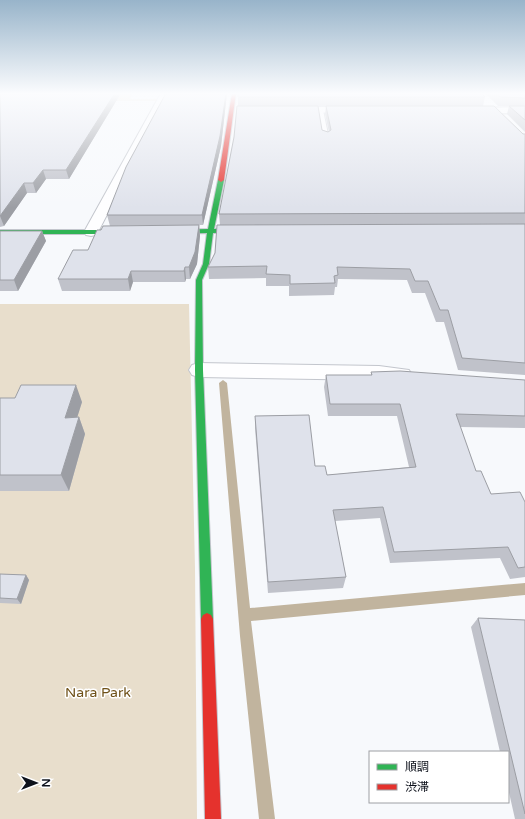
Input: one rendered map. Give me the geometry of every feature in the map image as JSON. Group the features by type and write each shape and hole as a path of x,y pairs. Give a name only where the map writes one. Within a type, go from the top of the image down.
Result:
{"main road":[{"path":"213,819 199,370 199,280 204,274 210,231 232,131"},
{"path":"161,232 256,230"},
{"path":"0,232 137,232"}],"street":[{"path":"91,232 144,131"},
{"path":"199,370 379,373 418,376"}],"lane":[{"path":"324,131 326,140"}],"green space":[{"name":"Nara Park","path":"0,304 189,304 195,568 197,819 0,819"}],"building":[{"path":"0,131 91,131 66,170 43,170 33,183 24,183 0,216"},
{"path":"145,131 221,131 202,215 107,215 126,167"},
{"path":"235,131 520,131 525,134 525,213 219,214"},
{"path":"525,224 525,363 462,358 448,310 440,310 428,281 415,281 410,269 337,267 338,275 334,276 335,283 290,284 290,275 266,274 267,266 208,267 215,253 217,225"},
{"path":"199,225 195,252 189,267 185,267 184,271 131,271 128,279 58,279 73,250 88,250 97,230 101,230 103,226"},
{"path":"0,231 42,231 14,280 0,280"},
{"path":"400,371 525,380 525,416 456,414 476,471 481,471 491,494 520,492 525,502 525,567 518,568 508,547 394,552 383,507 333,510 346,577 268,582 255,416 309,415 315,466 325,466 327,475 416,467 400,404 330,404 326,375 372,375 371,372"},
{"path":"21,385 76,385 65,418 79,417 61,475 0,475 0,398 15,398"},
{"path":"0,574 26,575 17,599 0,598"},
{"path":"478,618 525,620 525,814"}],"waterway":[{"path":"223,383 246,636 267,819"},
{"path":"245,615 525,589"}],"traffic: fast":[{"path":"207,619 199,370 199,280 206,264 209,239 221,180"},
{"path":"169,232 247,230"},
{"path":"0,232 125,232"}],"traffic: jam":[{"path":"221,180 228,131"},
{"path":"207,619 213,819"}]}
